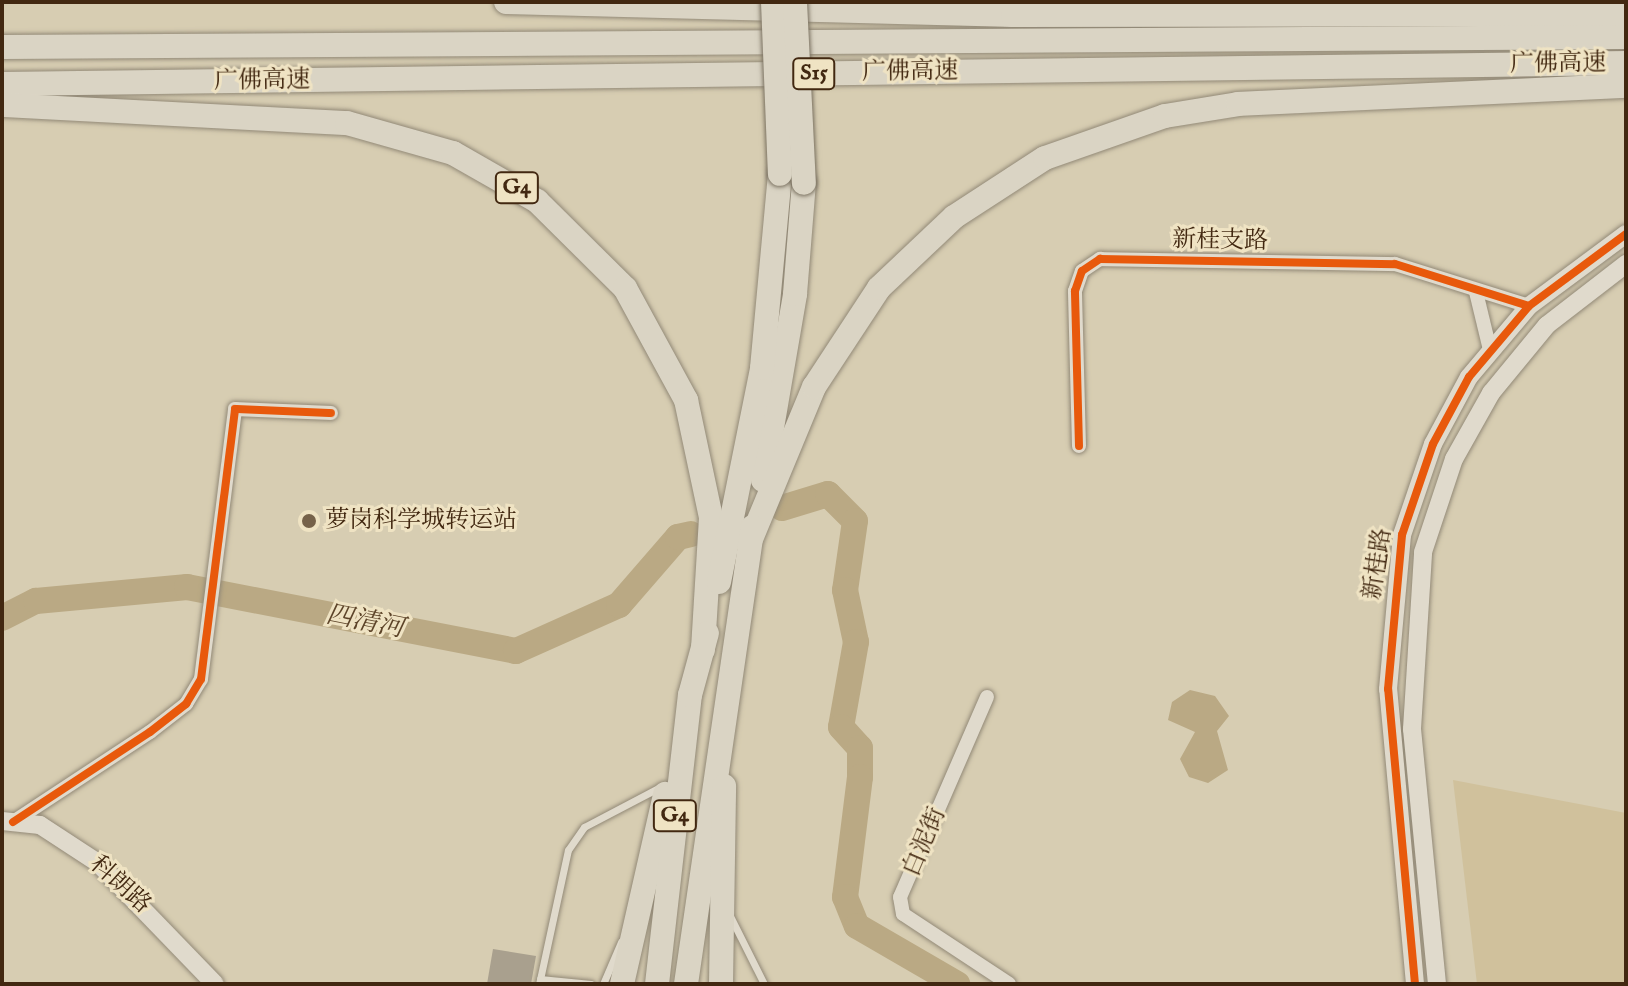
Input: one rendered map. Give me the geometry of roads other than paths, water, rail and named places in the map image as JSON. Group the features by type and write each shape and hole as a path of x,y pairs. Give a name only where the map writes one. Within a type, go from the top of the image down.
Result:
{"highway":[{"path":"506,2 1013,15 1626,14"},
{"path":"703,650 762,368 780,174 773,2"},
{"name":"G4","path":"686,984 724,696 795,294 804,183 795,2"},
{"name":"广佛高速","path":"2,47 1626,37"},
{"name":"广佛高速","path":"2,84 1626,63"},
{"path":"749,544 814,387 879,288 954,217 1045,158 1165,116 1238,104 1626,86"},
{"name":"G4","path":"2,105 347,123 453,153 537,201 625,288 686,400 711,518 703,650 690,695 657,984"},
{"path":"622,984 640,895 690,695"},
{"path":"721,984 724,696"}],"street":[{"name":"新桂路","path":"1415,984 1392,773 1391,594 1422,471 1448,413 1490,350 1529,306 1626,234"},
{"name":"新桂支路","path":"1079,446 1075,291 1082,271 1100,259 1395,264 1439,272 1476,292 1529,306"},
{"name":"新桂路","path":"1437,984 1412,729 1423,552 1454,459 1491,393 1547,325 1626,264"},
{"path":"1476,292 1490,350"},
{"path":"7,821 186,704 201,679 211,629 235,409 331,413"},
{"name":"白泥街","path":"987,697 900,897 914,923 1009,984"},
{"name":"科朗路","path":"7,821 40,825 98,863 215,984"}],"lane":[{"path":"591,984 539,981 568,850 584,827 668,784"},
{"path":"603,984 640,895"},
{"path":"722,903 764,984"}],"waterway":[{"name":"四清河","path":"782,508 828,494 855,521 845,590 856,642 841,727 860,748 860,777 845,897 857,926 957,984"},
{"name":"四清河","path":"2,618 36,601 187,587 516,651 619,605 678,537 691,534"}],"place":[{"name":"萝岗科学城转运站","path":"309,521"}]}
